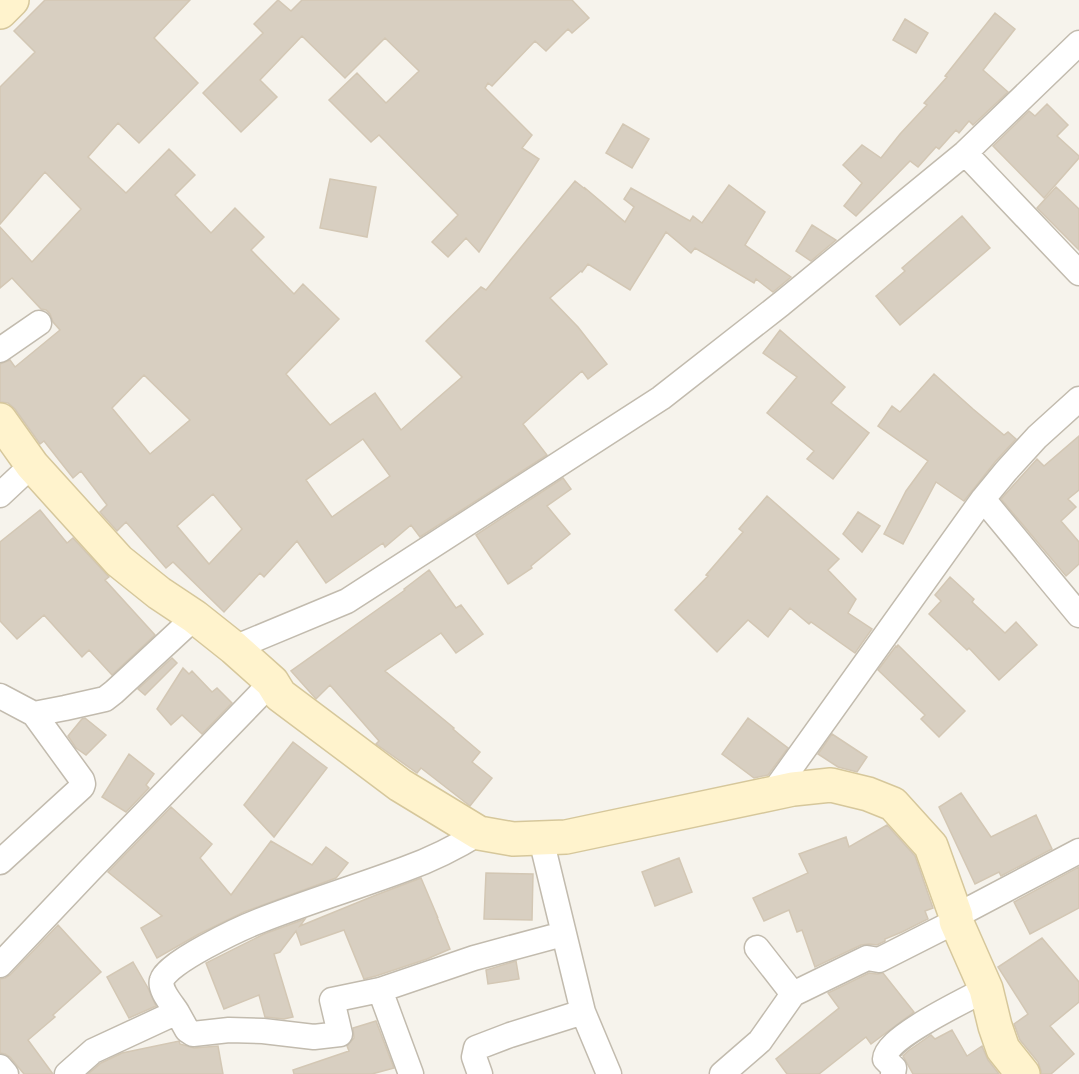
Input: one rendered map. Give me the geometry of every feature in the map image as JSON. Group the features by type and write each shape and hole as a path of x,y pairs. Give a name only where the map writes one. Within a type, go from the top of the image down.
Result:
{"street":[{"path":"0,12 12,0"},
{"path":"234,648 347,601 660,398 781,304 965,153 1079,44"},
{"path":"965,153 1079,273"},
{"path":"0,350 39,323"},
{"path":"772,794 983,499 1037,437 1079,399"},
{"path":"0,420 32,465 119,561 234,648 272,682 280,695 400,785 479,833 513,839 566,837 793,789 831,785 868,794 893,804 931,846 956,919 986,989 1003,1049 1023,1074"},
{"path":"0,495 32,465"},
{"path":"983,499 1077,607"},
{"path":"34,714 105,699 195,617"},
{"path":"0,965 272,682"},
{"path":"0,696 34,714 83,784 0,862"},
{"path":"479,833 454,849 257,922 194,952 163,977 162,987 187,1030 193,1034 229,1030 314,1037 340,1034 332,1000 380,990 474,958 563,934"},
{"path":"541,839 584,1012 609,1074"},
{"path":"722,1074 760,1041 793,994 867,958 879,960 1079,851"},
{"path":"757,948 793,994"},
{"path":"893,1074 894,1068 885,1059 887,1050 929,1019 986,989"},
{"path":"380,990 411,1074"},
{"path":"67,1074 93,1051 177,1012"},
{"path":"480,1074 474,1057 476,1047 584,1012"},
{"path":"0,1067 6,1074"}],"building":[{"path":"45,0 190,0 154,38 198,83 139,143 118,123 88,157 126,193 169,149 195,175 175,195 211,233 235,208 264,237 251,250 294,294 303,284 339,319 286,374 330,425 375,393 401,430 462,377 426,341 481,287 486,290 575,181 625,222 634,207 624,199 631,188 690,221 693,216 702,223 729,185 765,212 745,245 791,277 773,292 756,279 754,283 695,248 691,253 666,232 630,290 588,264 582,272 550,298 578,327 607,364 588,379 582,371 523,424 547,455 420,537 411,525 385,547 383,543 326,583 297,541 264,577 260,573 224,612 173,562 166,568 126,522 117,531 100,512 107,505 81,471 73,478 44,441 40,444 15,409 8,403 0,402 0,364 10,360 15,367 60,330 50,314 41,309 12,278 0,288 0,227 32,262 81,209 45,172 0,224 0,87 35,52 14,31","holes":["144,375 190,420 150,454 112,408","363,439 390,476 332,517 306,480","213,494 242,529 209,564 177,526"]},
{"path":"278,0 291,11 302,0 572,0 589,18 572,33 568,29 546,51 535,41 492,86 488,83 485,88 532,135 522,148 539,159 479,252 466,238 448,257 432,242 458,215 379,135 371,142 329,100 357,73 386,103 419,71 385,38 345,78 302,36 260,80 277,97 241,132 203,93 263,33 254,24"},
{"path":"995,13 1015,29 983,70 1008,92 973,125 969,121 959,133 956,130 918,167 910,161 856,216 844,206 862,183 843,165 862,145 881,158 927,105 924,103 947,77 945,76"},
{"path":"905,19 928,33 916,53 893,40"},
{"path":"1047,104 1068,125 1057,136 1079,158 1044,198 993,146 1029,111 1035,116"},
{"path":"623,124 649,139 632,168 606,153"},
{"path":"330,179 376,187 367,237 320,228"},
{"path":"1056,187 1079,209 1079,250 1037,208"},
{"path":"962,216 990,248 900,325 876,296 905,271 902,268"},
{"path":"812,225 836,240 811,261 796,251"},
{"path":"780,330 845,387 831,403 869,433 833,479 807,459 814,451 767,413 797,377 763,353"},
{"path":"934,374 1004,435 1008,432 1016,439 964,501 936,482 903,544 884,534 906,491 928,461 878,426 892,406 900,412"},
{"path":"1079,436 1079,490 1068,499 1076,507 1061,521 1079,542 1079,564 1066,576 1001,499 1037,459 1044,466"},
{"path":"563,478 571,489 547,506 570,534 531,566 532,568 508,584 476,535"},
{"path":"767,496 839,559 828,570 856,599 848,613 872,629 855,653 811,622 809,624 790,608 768,637 748,620 717,652 675,610 708,576 706,575 743,532 739,529"},
{"path":"40,510 67,543 73,538 109,577 105,580 155,635 112,675 89,650 82,657 44,615 17,639 0,621 0,542"},
{"path":"858,512 880,526 862,552 843,534"},
{"path":"429,570 456,608 461,605 483,634 456,653 441,633 385,671 480,752 472,762 492,778 470,806 421,768 417,773 376,744 379,741 330,685 316,699 291,671 405,590"},
{"path":"950,577 974,599 972,602 1005,633 1016,622 1037,645 999,680 969,648 967,650 929,614 941,601 935,595"},
{"path":"898,645 965,711 939,737 921,719 925,715 878,670"},
{"path":"172,658 177,663 145,695 138,689"},
{"path":"183,668 189,674 192,671 212,692 217,688 232,703 202,734 182,715 171,725 157,709"},
{"path":"85,718 106,735 86,755 76,748 68,736"},
{"path":"748,718 788,748 768,775 754,778 722,754"},
{"path":"832,734 867,757 857,772 838,767 818,754"},
{"path":"293,742 327,768 274,837 244,805"},
{"path":"129,754 154,774 146,785 149,788 126,812 102,797"},
{"path":"961,793 991,837 1036,815 1052,849 1001,876 999,872 975,884 939,807"},
{"path":"171,807 212,844 200,858 231,895 271,841 312,865 326,847 348,863 336,878 244,912 157,958 141,928 162,916 108,872"},
{"path":"887,825 915,856 933,908 925,911 928,919 877,945 861,945 815,967 802,930 797,932 789,910 764,921 753,898 808,873 799,854 846,837 849,847"},
{"path":"679,858 692,892 655,906 642,872"},
{"path":"1079,867 1079,908 1030,934 1014,902"},
{"path":"486,873 533,874 532,920 484,919"},
{"path":"421,878 450,949 427,959 364,979 344,930 301,945 296,931 280,952 274,954 293,1017 284,1019 265,1017 259,995 224,1009 206,963 264,934 305,919 300,926"},
{"path":"58,925 101,972 28,1040 53,1074 24,1074 10,1057 0,1053 0,979 10,975"},
{"path":"1042,938 1079,982 1079,1002 1050,1026 1074,1054 1051,1074 1041,1074 1038,1062 1020,1040 1014,1024 1028,1014 998,967"},
{"path":"516,961 519,979 488,984 486,970"},
{"path":"133,962 156,1006 129,1018 107,977"},
{"path":"869,973 883,973 914,1012 871,1044 866,1037 819,1074 787,1074 776,1059 839,1008 828,993"},
{"path":"376,1021 394,1068 372,1074 294,1074 293,1070 349,1051 347,1046 354,1038 353,1028"},
{"path":"952,1030 967,1056 982,1046 988,1060 999,1074 913,1074 903,1056 931,1035 935,1039"},
{"path":"179,1041 180,1044 194,1048 218,1046 223,1074 88,1074 101,1063 122,1053"}]}
